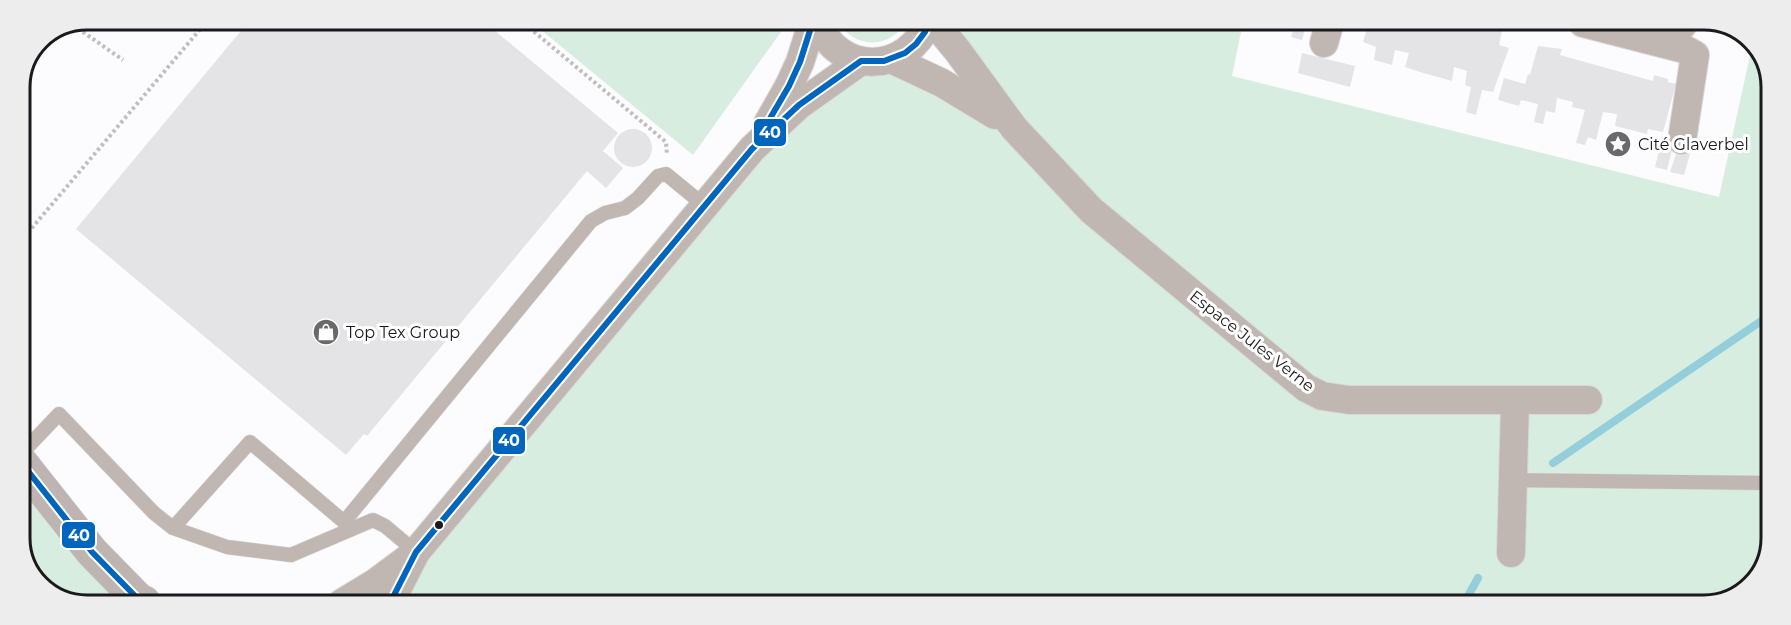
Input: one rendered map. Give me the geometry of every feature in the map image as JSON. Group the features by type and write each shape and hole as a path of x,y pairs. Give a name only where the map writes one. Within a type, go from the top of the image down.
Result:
{"street":[{"path":"752,149 789,86 812,30"},
{"path":"820,30 831,46 845,56 873,62 891,60 905,53 916,44 926,30"},
{"path":"939,30 957,50 1014,128"},
{"path":"1648,30 1676,33 1695,55 1682,140"},
{"path":"891,60 942,83 1014,128"},
{"path":"394,595 416,552 752,149 799,105 861,61"},
{"name":"Espace Jules Verne","path":"1014,128 1091,210 1306,388 1322,396 1349,400 1515,402 1588,400"},
{"path":"1511,553 1515,402"},
{"path":"30,474 92,552 134,595"},
{"path":"92,552 119,595"},
{"path":"355,595 416,552"}],"lane":[{"path":"349,526 591,221 605,213 625,208 638,198 658,176 666,174 705,206"},
{"path":"30,444 59,414 154,513 173,528 227,547 291,555 349,526 374,520 385,526 416,552"},
{"path":"173,528 250,442 349,526"},
{"path":"1513,480 1761,483"}],"path":[{"path":"81,30 123,60"},
{"path":"30,230 200,30"},
{"path":"532,30 666,142 668,159 666,174"}],"green space":[{"path":"541,30 782,30 693,155"},
{"path":"845,30 900,30 892,37 882,41 863,41 853,37"},
{"path":"937,30 1241,30 1232,76 1719,197 1750,54 1758,68 1761,83 1761,546 1749,573 1736,585 1712,595 396,595 752,149 861,61 972,100"},
{"path":"30,475 117,595 79,595 68,592 55,585 42,573 33,557 30,542"}],"building":[{"name":"Top Tex Group","path":"242,30 494,30 618,133 603,151 623,168 606,188 587,171 367,436 364,434 346,455 76,229"},
{"path":"1294,30 1305,30 1302,40 1291,37"},
{"path":"1367,30 1482,30 1489,32 1489,30 1499,30 1502,31 1499,45 1509,48 1493,92 1482,90 1476,115 1466,112 1471,87 1465,85 1467,71 1454,67 1452,81 1420,72 1405,67 1409,53 1395,50 1392,65 1374,60 1376,47 1363,42"},
{"path":"1538,46 1562,49 1560,55 1653,81 1654,75 1676,84 1663,132 1648,129 1647,134 1615,126 1617,114 1603,112 1596,140 1588,137 1585,145 1576,143 1585,110 1572,107 1573,102 1557,98 1555,113 1546,111 1543,124 1534,122 1538,104 1521,100 1519,106 1498,100 1504,78 1525,84 1528,74 1530,75"},
{"path":"1302,53 1355,66 1350,87 1298,73"},
{"path":"633,129 646,135 652,148 646,161 633,167 620,161 614,148 620,135"},
{"path":"1660,147 1672,150 1667,170 1655,167"},
{"path":"1677,151 1690,154 1684,175 1670,172"}],"waterway":[{"path":"1553,463 1761,321"},
{"path":"1469,595 1478,578"}],"transit line":[{"name":"40","path":"765,127 789,86 800,62 810,30"},
{"name":"40","path":"394,595 416,552 752,149 799,105 861,61 884,61 905,53 916,44 926,30"},
{"name":"40","path":"30,474 92,552 134,595"}],"place":[{"name":"Cité Glaverbel","path":"1618,144"},
{"name":"Top Tex Group","path":"326,332"}]}
